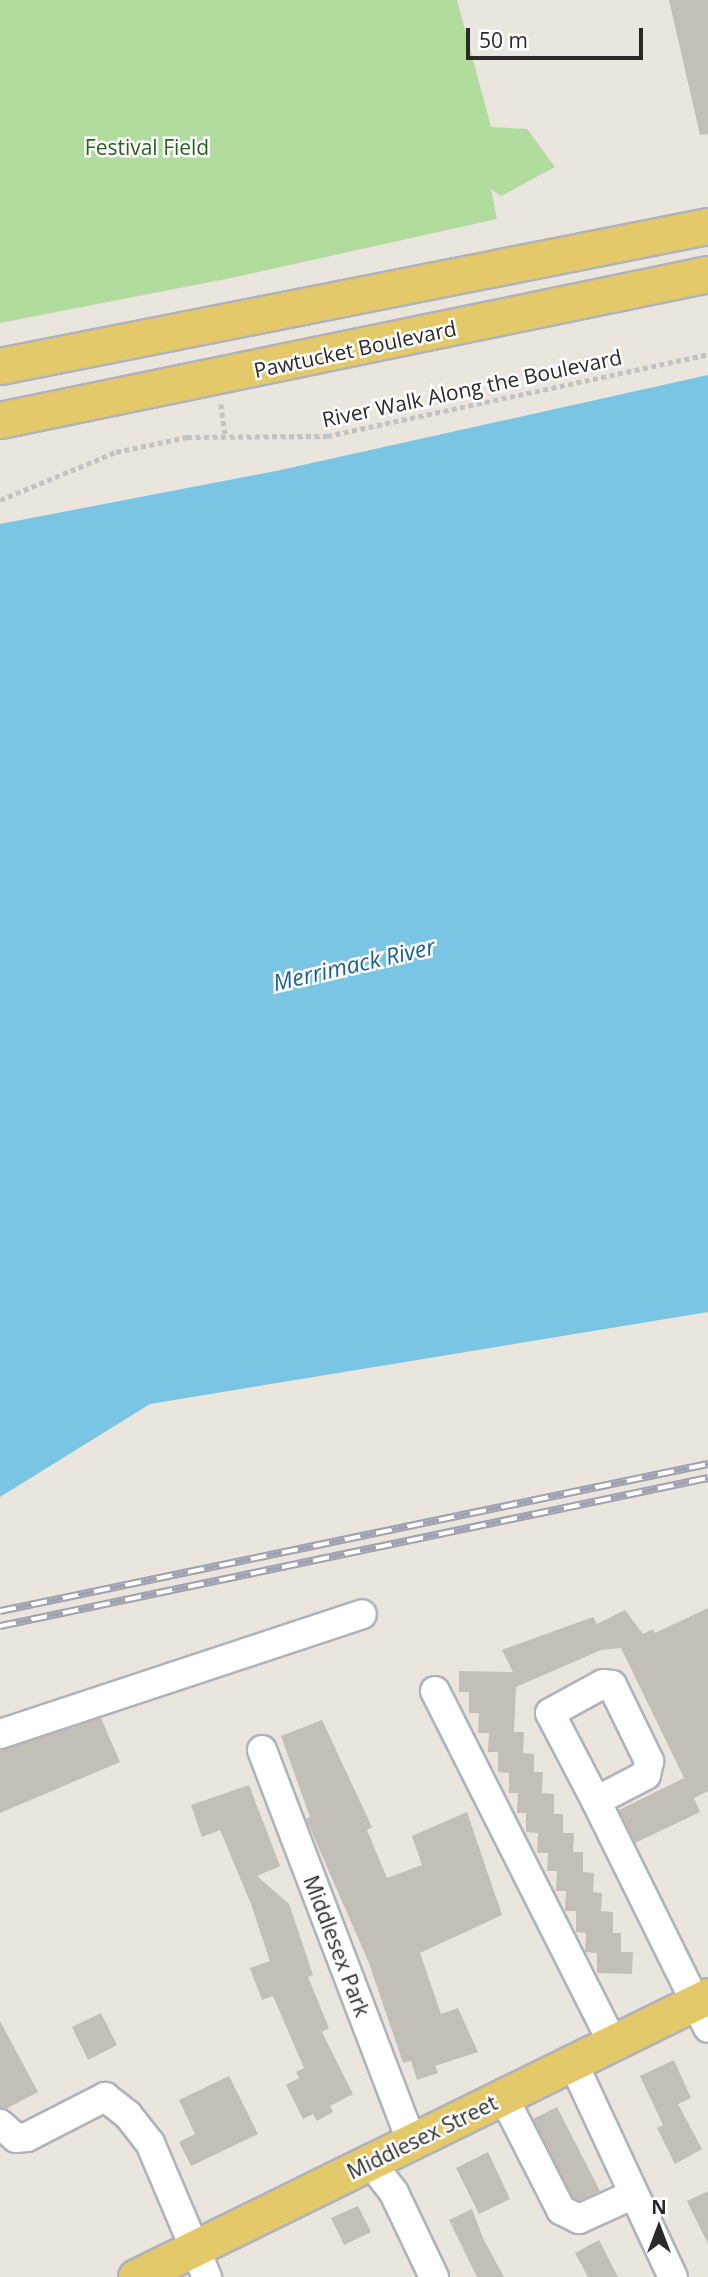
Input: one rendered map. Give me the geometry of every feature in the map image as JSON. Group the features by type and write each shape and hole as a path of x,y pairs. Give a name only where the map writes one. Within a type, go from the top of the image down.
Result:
{"main road":[{"path":"0,366 708,226"},
{"name":"Pawtucket Boulevard","path":"0,420 708,274"},
{"name":"Middlesex Street","path":"136,2277 200,2263 370,2162 411,2141 613,2044 704,2009"}],"street":[{"path":"0,1734 362,1614"},
{"path":"435,1691 613,2044"},
{"name":"Middlesex Park","path":"262,1750 411,2141"},
{"path":"596,1801 704,2009"},
{"path":"574,2065 673,2277"},
{"path":"0,2124 16,2138 27,2137 105,2097 128,2115 150,2143 200,2263"},
{"path":"503,2098 561,2210 579,2219 634,2194"},
{"path":"370,2162 394,2193 434,2277"}],"path":[{"name":"River Walk Along the Boulevard","path":"0,500 116,452 225,434 327,436 708,354"},
{"path":"221,402 225,434"}],"green space":[{"name":"Festival Field","path":"0,0 457,0 491,127 527,129 555,167 501,196 491,189 497,219 236,277 0,323"}],"water":[{"name":"Merrimack River","path":"708,375 708,1312 150,1404 0,1497 0,524 276,471"}],"building":[{"path":"669,0 708,0 708,134 700,135"},
{"path":"708,1608 708,1791 694,1798 700,1812 635,1843 619,1810 684,1778 621,1648 601,1650 516,1687 514,1732 524,1732 523,1753 534,1754 534,1772 543,1772 542,1793 554,1794 554,1814 563,1814 563,1833 574,1833 573,1852 583,1852 583,1872 594,1873 593,1892 602,1893 601,1911 613,1912 613,1933 621,1933 621,1952 633,1952 632,1974 597,1973 597,1953 585,1952 586,1933 576,1932 576,1911 565,1911 566,1891 556,1891 557,1871 547,1871 548,1853 537,1853 538,1833 526,1832 526,1813 517,1813 518,1793 509,1793 509,1773 498,1772 498,1752 488,1752 489,1733 478,1733 479,1713 469,1713 469,1692 459,1692 459,1671 513,1672 502,1650 593,1617 597,1624 625,1610 643,1634 653,1629 655,1633"},
{"path":"101,1718 120,1762 0,1813 0,1751"},
{"path":"322,1720 372,1827 367,1830 387,1878 422,1865 412,1836 467,1812 502,1915 420,1953 441,2014 458,2008 478,2052 435,2066 438,2073 417,2080 411,2061 403,2063 369,1963 306,1819 310,1817 281,1736"},
{"path":"249,1785 280,1866 257,1876 289,1904 313,1975 308,1977 329,2028 322,2032 353,2094 330,2106 333,2112 317,2121 313,2114 303,2119 286,2085 299,2078 296,2072 304,2068 273,1996 262,2000 250,1968 270,1961 251,1904 220,1830 202,1837 191,1805"},
{"path":"101,2013 117,2045 88,2060 72,2027"},
{"path":"0,2021 38,2092 6,2109 0,2108"},
{"path":"674,2060 691,2098 678,2104 702,2149 675,2164 657,2128 663,2125 640,2076"},
{"path":"229,2076 258,2134 191,2166 179,2142 195,2134 179,2100"},
{"path":"557,2107 600,2191 579,2201 573,2198 533,2119"},
{"path":"488,2152 510,2199 479,2214 456,2168"},
{"path":"708,2191 708,2244 687,2201"},
{"path":"358,2206 371,2232 344,2245 331,2218"},
{"path":"472,2209 483,2238 504,2277 477,2277 449,2220"},
{"path":"599,2240 618,2277 588,2277 575,2253"}],"railway":[{"path":"0,1611 708,1464"},
{"path":"0,1626 708,1478"}]}
